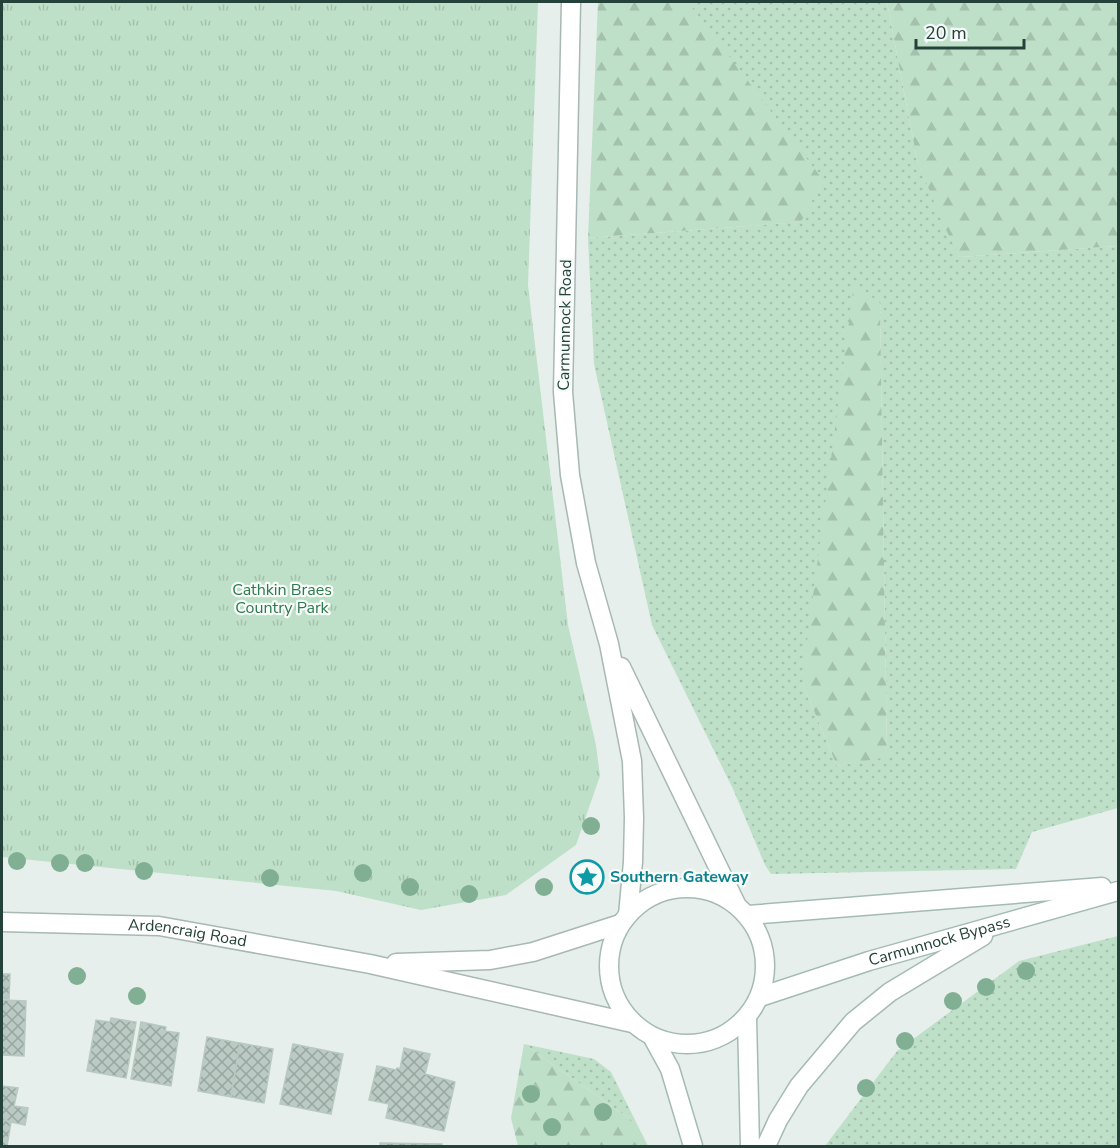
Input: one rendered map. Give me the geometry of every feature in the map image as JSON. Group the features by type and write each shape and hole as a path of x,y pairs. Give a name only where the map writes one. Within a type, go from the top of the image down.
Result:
{"street":[{"name":"Carmunnock Road","path":"571,2 562,392 570,475 586,563 609,644 632,761 633,862 624,919"},
{"name":"Carmunnock Road","path":"609,644 742,909"},
{"name":"Carmunnock Bypass","path":"742,909 1119,886"},
{"path":"688,887 713,892 742,909 764,946 766,972 760,997 747,1018 727,1035 703,1044 677,1044 653,1038 632,1023 616,1001 608,975 610,948 624,919 638,904 662,891 688,887"},
{"name":"Carmunnock Bypass","path":"760,997 869,961 1119,891"},
{"name":"Ardencraig Road","path":"370,964 490,960 533,952 624,919"},
{"name":"Ardencraig Road","path":"2,922 159,926 370,964 632,1023"},
{"path":"766,1146 778,1120 799,1086 853,1022 890,992 1005,923"},
{"path":"747,1018 750,1146"},
{"path":"653,1038 670,1070 693,1146"}],"green space":[{"name":"Cathkin Braes Country Park","path":"2,2 538,2 528,285 568,625 596,745 600,776 576,845 506,895 421,910 336,891 2,857"},
{"path":"598,2 691,2 691,6 823,180 801,222 588,238"},
{"path":"691,2 887,2 917,160 960,257 1118,246 1118,808 1032,832 1016,869 771,874 765,865 733,789 652,625 594,364 588,238 800,222","holes":["880,303 887,756 837,766 804,687"]},
{"path":"887,2 1118,2 1118,246 960,257 944,226 917,160"},
{"path":"854,284 880,303 887,757 837,766 804,687 805,657"},
{"path":"1118,936 1118,1146 825,1146 897,1051 1019,961"},
{"path":"524,1044 594,1059 611,1072 637,1124"},
{"path":"524,1044 637,1124 648,1146 518,1146 511,1118"}],"building":[{"path":"2,974 10,974 9,999 2,998"},
{"path":"2,1000 26,1001 24,1056 2,1055"},
{"path":"111,1018 136,1022 126,1078 87,1071 96,1020 110,1022"},
{"path":"141,1022 166,1027 165,1031 179,1033 171,1086 131,1079"},
{"path":"207,1037 240,1043 231,1097 198,1091"},
{"path":"240,1043 273,1049 264,1103 231,1097"},
{"path":"293,1044 343,1054 331,1114 280,1104"},
{"path":"404,1048 430,1054 425,1074 455,1082 444,1131 386,1118 389,1104 369,1100 377,1066 400,1069"},
{"path":"2,1086 18,1088 14,1106 28,1108 25,1125 2,1120"},
{"path":"2,1120 11,1122 7,1146 2,1146"},
{"path":"380,1143 442,1144 442,1146 380,1146"}],"place":[{"name":"Southern Gateway","path":"587,877"}]}
